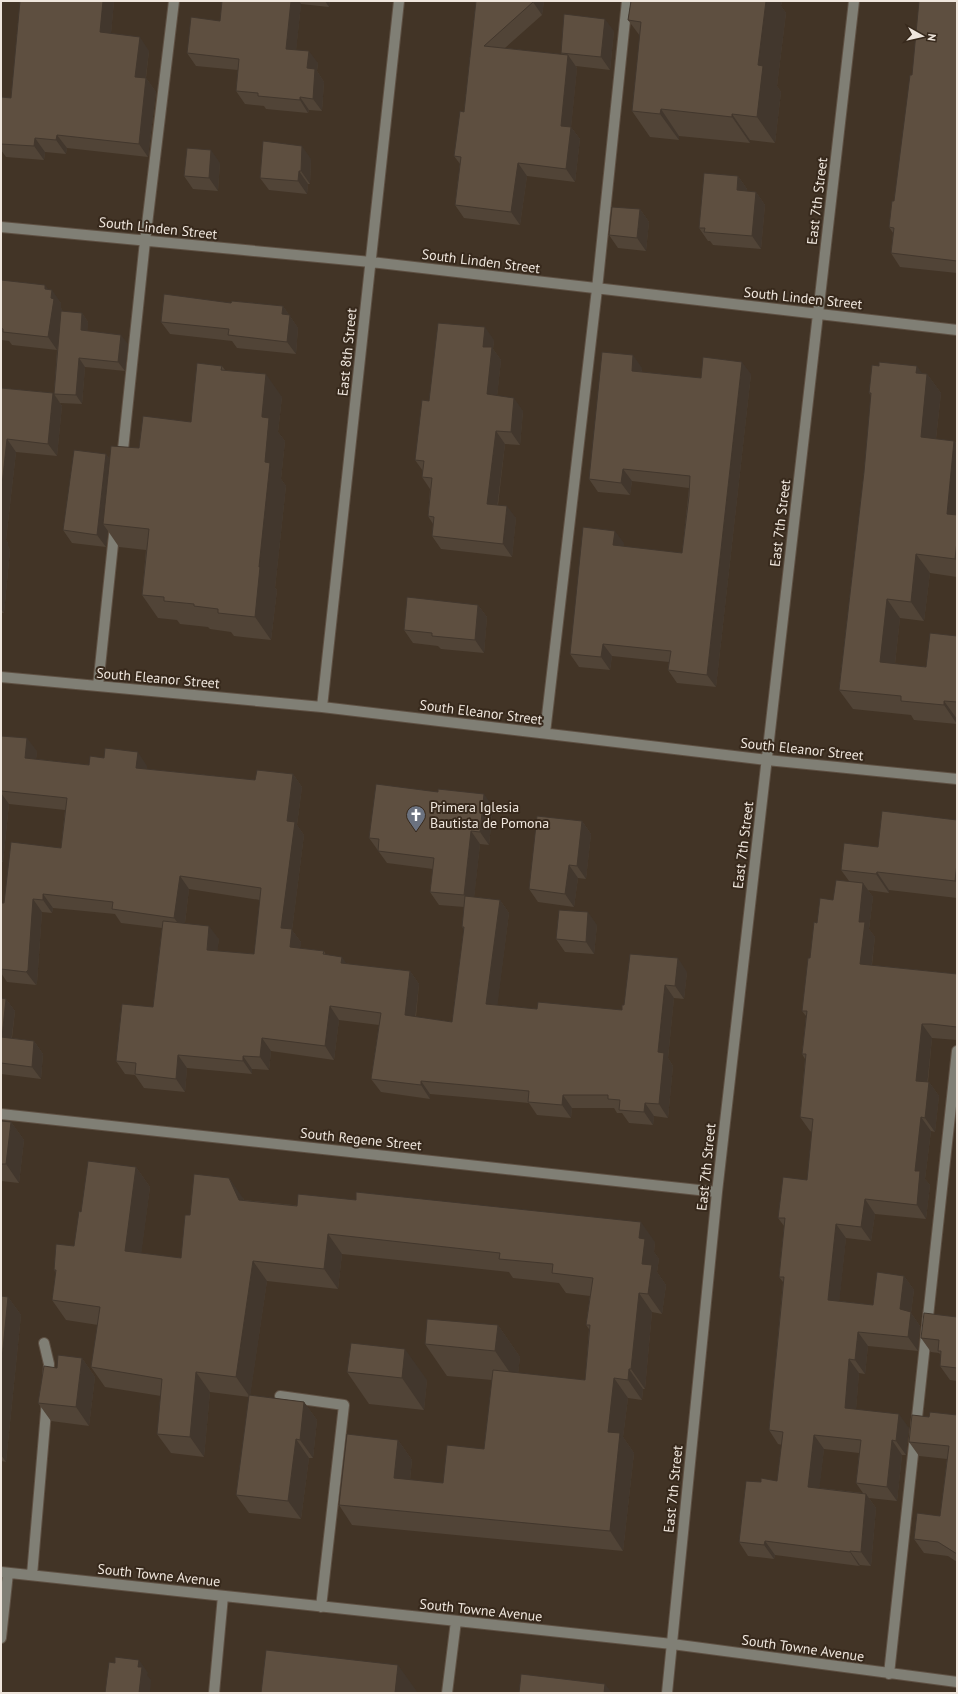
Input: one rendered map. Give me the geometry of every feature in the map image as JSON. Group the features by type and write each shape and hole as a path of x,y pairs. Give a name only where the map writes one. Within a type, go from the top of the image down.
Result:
{"street":[{"path":"121,467 145,241 174,1"},
{"name":"East 8th Street","path":"322,707 399,1"},
{"path":"545,733 597,289 627,1"},
{"name":"East 7th Street","path":"667,1693 718,1192 854,1"},
{"name":"South Linden Street","path":"1,227 371,262 957,330"},
{"path":"98,686 116,514"},
{"name":"South Eleanor Street","path":"1,677 322,707 767,760 957,779"},
{"path":"889,1674 957,1051"},
{"name":"South Regene Street","path":"1,1114 718,1192"},
{"path":"32,1575 42,1474 49,1364 44,1342"},
{"path":"280,1396 344,1405 321,1607"},
{"path":"1,1638 4,1572"},
{"name":"South Towne Avenue","path":"4,1572 672,1644 957,1682"},
{"path":"214,1693 223,1596"},
{"path":"448,1693 456,1621"}],"building":[{"path":"20,1 103,1 100,32 140,37 135,77 146,78 139,144 57,135 56,140 35,138 34,146 1,144 1,97 11,98"},
{"path":"222,1 291,1 286,49 309,51 307,68 315,69 313,99 300,97 300,100 258,96 258,93 236,91 239,59 187,53 191,17 220,21"},
{"path":"476,1 534,1 484,46 568,55 561,126 571,127 566,169 518,163 511,212 455,205 461,157 454,156 460,111 464,112"},
{"path":"631,1 766,1 758,65 763,66 757,117 732,114 732,117 661,109 660,114 632,111 641,22 628,20"},
{"path":"919,1 957,1 957,261 891,253 894,228 889,227 892,201 894,201 910,75 912,75"},
{"path":"564,14 605,19 601,57 561,53"},
{"path":"263,141 302,146 301,171 299,171 298,181 260,178"},
{"path":"187,148 211,150 209,178 184,176"},
{"path":"704,173 738,176 737,190 756,192 752,236 704,232 705,228 699,228"},
{"path":"612,207 640,209 637,238 609,235"},
{"path":"1,280 45,285 45,289 52,290 51,298 54,299 48,337 3,332 3,329 1,328"},
{"path":"164,294 231,303 232,301 283,306 282,314 290,315 287,342 228,335 229,329 161,322"},
{"path":"61,311 82,313 81,330 121,335 118,362 79,358 76,395 54,394"},
{"path":"438,323 485,327 483,347 492,347 487,394 514,398 511,432 496,431 487,504 507,506 503,544 432,536 434,517 428,516 432,478 422,477 424,461 415,460 422,400 429,401"},
{"path":"602,352 633,355 632,371 701,378 703,357 742,362 707,675 668,670 671,651 603,644 601,657 570,654 583,527 615,531 613,545 682,553 689,496 690,476 623,469 621,483 589,479"},
{"path":"879,362 917,366 916,373 927,374 921,437 954,441 947,514 957,515 955,559 916,554 911,602 887,599 880,662 926,667 930,633 957,636 957,702 944,701 944,705 901,701 901,696 839,690 864,472 872,365 879,366"},
{"path":"197,363 222,366 221,370 266,374 262,417 269,418 265,462 270,463 255,617 218,613 218,609 194,606 194,604 164,601 164,597 142,595 149,529 103,524 111,446 139,448 143,416 191,422"},
{"path":"1,388 53,393 48,444 7,439 1,494"},
{"path":"74,450 106,454 97,535 63,530"},
{"path":"407,597 478,605 475,640 432,636 432,633 404,630"},
{"path":"1,736 27,738 25,758 89,765 90,756 104,758 105,748 138,752 136,768 255,780 257,770 293,774 287,821 295,822 281,928 292,929 290,947 324,951 323,954 342,957 341,963 410,971 405,1015 452,1022 464,927 462,927 465,896 500,900 486,1004 537,1009 538,1002 622,1010 622,1005 624,1005 630,954 678,958 675,986 665,985 658,1052 664,1053 659,1104 645,1103 644,1112 619,1110 620,1100 608,1099 608,1095 563,1095 562,1105 528,1102 529,1091 421,1081 421,1085 371,1079 381,1013 330,1006 325,1046 262,1038 260,1057 243,1056 243,1061 178,1055 176,1079 135,1074 136,1063 116,1061 122,1004 153,1007 163,921 209,926 207,950 254,954 261,888 180,876 174,918 112,909 113,902 43,894 43,900 33,899 28,970 26,972 1,969 1,903 4,903 11,842 61,848 67,798 1,791"},
{"path":"376,784 438,792 438,789 484,794 480,832 471,831 464,895 430,892 434,858 378,851 379,839 369,838"},
{"path":"882,811 957,820 957,863 955,881 877,872 876,874 841,870 844,843 878,847"},
{"path":"537,816 582,821 577,866 569,865 565,894 529,889"},
{"path":"836,880 863,883 859,922 865,922 860,964 957,974 957,1027 922,1024 916,1081 929,1082 925,1118 921,1117 915,1171 920,1171 917,1205 865,1199 861,1227 836,1224 828,1300 873,1305 877,1272 904,1276 900,1309 911,1312 908,1337 858,1332 855,1360 849,1359 845,1408 899,1414 896,1441 892,1440 887,1487 856,1483 861,1440 814,1435 808,1487 866,1494 861,1552 850,1552 765,1541 764,1545 739,1542 746,1481 761,1482 761,1478 777,1481 783,1432 769,1430 784,1277 779,1277 785,1218 778,1218 783,1177 807,1180 813,1119 800,1117 806,1054 802,1054 807,1011 802,1011 808,958 810,958 814,922 817,923 820,898 833,900"},
{"path":"559,910 588,912 586,942 556,939"},
{"path":"1,998 6,999 2,1037 1,1037"},
{"path":"1,1037 34,1041 32,1067 1,1063"},
{"path":"1,1121 11,1122 6,1164 1,1164"},
{"path":"88,1161 136,1167 125,1251 181,1258 185,1215 190,1215 194,1174 229,1178 239,1200 297,1206 298,1194 356,1200 356,1192 641,1222 639,1238 645,1239 642,1264 652,1265 648,1294 639,1293 631,1369 629,1369 628,1380 614,1378 608,1432 620,1433 610,1531 339,1505 347,1434 398,1440 394,1478 443,1483 447,1445 484,1449 493,1370 585,1380 590,1325 586,1325 593,1278 552,1273 553,1264 499,1259 500,1253 328,1234 324,1269 253,1261 236,1377 196,1372 190,1437 157,1434 162,1379 91,1367 100,1307 52,1300 56,1270 54,1270 56,1244 74,1246 79,1211 81,1212"},
{"path":"1,1296 8,1297 1,1369"},
{"path":"924,1313 957,1317 957,1368 940,1366 941,1351 938,1351 939,1340 921,1338"},
{"path":"427,1319 498,1325 495,1351 425,1344"},
{"path":"351,1343 405,1349 402,1378 347,1372"},
{"path":"58,1355 82,1358 76,1407 38,1403 44,1366 57,1368"},
{"path":"249,1395 304,1402 300,1440 296,1439 288,1501 236,1495"},
{"path":"930,1412 957,1415 957,1554 938,1542 914,1539 917,1513 940,1516 949,1446 909,1442 912,1415 929,1417"},
{"path":"266,1650 398,1665 395,1693 261,1693"},
{"path":"115,1657 139,1660 138,1667 142,1667 139,1693 105,1693 109,1662 115,1663"},
{"path":"521,1674 605,1684 604,1693 519,1693"}],"place":[{"name":"Primera Iglesia Bautista de Pomona","path":"416,832"}]}
